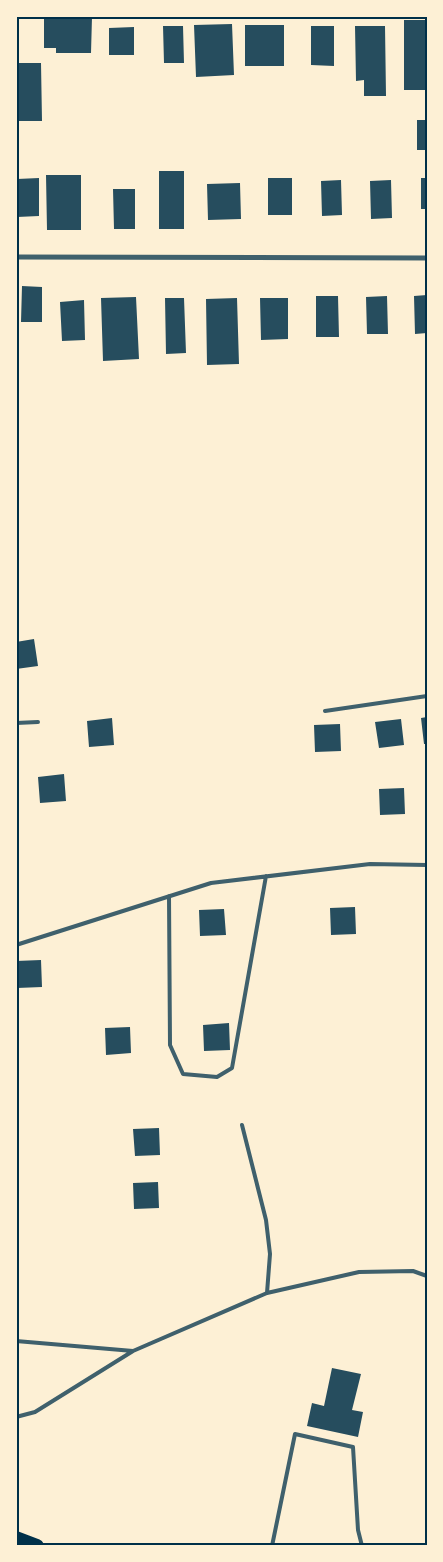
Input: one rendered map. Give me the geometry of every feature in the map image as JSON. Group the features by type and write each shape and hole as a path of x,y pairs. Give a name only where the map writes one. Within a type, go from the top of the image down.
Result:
{"highway":[{"path":"16,1538 37,1546"}],"street":[{"path":"16,257 427,258"}],"lane":[{"path":"325,711 427,696"},
{"path":"16,723 38,722"},
{"path":"16,945 211,882 370,864 427,865"},
{"path":"169,896 170,1045 183,1074 216,1077 232,1068 266,876"},
{"path":"242,1125 266,1220 270,1254 267,1293"},
{"path":"16,1418 35,1412 133,1351 267,1293 359,1272 413,1271 427,1276"},
{"path":"16,1341 133,1351"},
{"path":"272,1546 295,1434 353,1447 358,1530 362,1546"}],"building":[{"path":"44,17 92,17 91,53 56,53 56,48 44,48"},
{"path":"404,20 427,20 427,90 404,90"},
{"path":"232,24 234,75 196,77 194,25"},
{"path":"245,25 284,25 284,66 245,66"},
{"path":"163,26 183,26 184,63 164,63"},
{"path":"311,26 334,26 334,66 311,65"},
{"path":"355,26 385,26 386,96 364,96 364,80 356,81"},
{"path":"134,27 134,55 109,55 109,28"},
{"path":"16,63 41,63 42,121 16,121"},
{"path":"417,120 427,120 427,150 417,150"},
{"path":"159,171 184,171 184,229 159,229"},
{"path":"46,175 81,175 81,230 47,230"},
{"path":"39,178 39,216 17,217 17,179"},
{"path":"268,178 292,178 292,215 268,215"},
{"path":"421,178 427,178 427,209 421,209"},
{"path":"341,180 342,215 322,216 321,181"},
{"path":"391,180 392,218 371,219 370,181"},
{"path":"240,183 241,219 208,220 207,184"},
{"path":"113,189 135,189 135,229 114,229"},
{"path":"22,286 42,287 42,322 21,322"},
{"path":"427,295 427,333 415,334 414,296"},
{"path":"316,296 338,296 339,337 316,337"},
{"path":"387,296 388,334 367,334 366,297"},
{"path":"136,297 139,359 103,361 101,298"},
{"path":"165,298 184,298 186,353 166,354"},
{"path":"237,298 239,364 207,365 206,299"},
{"path":"260,298 288,298 288,339 261,340"},
{"path":"84,300 85,340 62,341 60,302"},
{"path":"34,639 38,666 16,669 16,642"},
{"path":"427,717 427,744 424,744 421,718"},
{"path":"112,718 114,745 89,747 87,721"},
{"path":"401,719 404,745 379,748 375,722"},
{"path":"340,724 341,751 315,752 314,725"},
{"path":"64,774 66,801 40,803 38,777"},
{"path":"404,788 405,814 380,815 379,789"},
{"path":"355,907 356,934 331,935 330,908"},
{"path":"224,909 226,935 200,936 199,910"},
{"path":"41,960 42,987 17,988 16,961"},
{"path":"229,1023 230,1050 204,1051 203,1025"},
{"path":"130,1027 131,1053 106,1055 105,1028"},
{"path":"159,1128 160,1155 135,1156 133,1129"},
{"path":"158,1182 159,1208 134,1209 133,1183"},
{"path":"332,1368 361,1374 352,1410 363,1412 358,1437 307,1426 312,1403 324,1406"}]}
